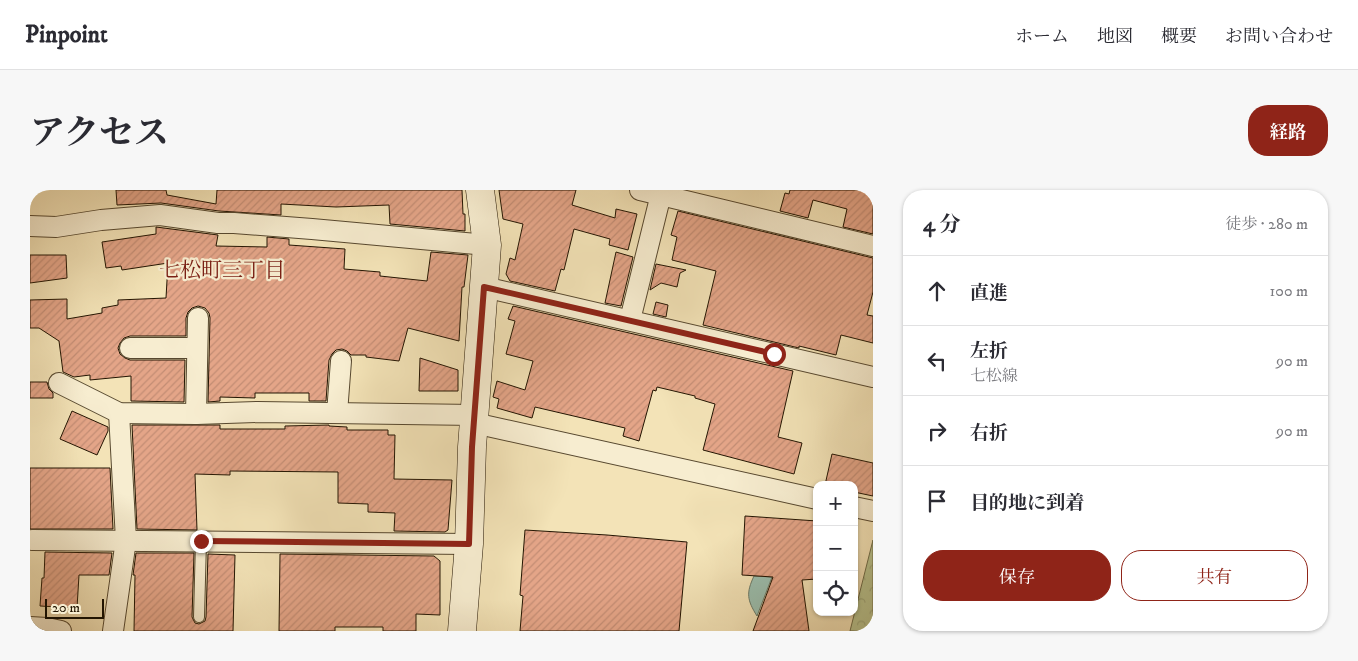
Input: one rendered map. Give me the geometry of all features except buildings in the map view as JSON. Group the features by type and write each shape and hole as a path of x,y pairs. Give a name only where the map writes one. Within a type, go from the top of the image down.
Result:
{"street":[{"path":"462,631 469,544 472,447 487,245 480,190"},
{"path":"640,190 661,192 873,246"},
{"path":"630,320 661,192"},
{"path":"30,226 56,227 101,220 160,215 218,224 259,225 487,245"},
{"path":"484,287 873,377"},
{"path":"196,414 198,318"},
{"path":"130,348 197,348"},
{"path":"337,413 341,361"},
{"path":"59,383 119,413 337,413 475,419 813,498"},
{"path":"113,631 126,540 119,413"},
{"path":"858,508 873,511"},
{"path":"32,540 469,544"},
{"path":"30,627 60,631"}],"lane":[{"path":"199,618 201,541"}],"green space":[{"path":"873,540 873,631 850,631 854,616 858,616 858,599"}],"shaded area":[{"path":"754,576 772,577 757,616 749,596"}],"district":[{"name":"七松町三丁目","path":"222,270"}],"route":[{"path":"201,541 469,544 472,447 484,287 774,354"}]}
